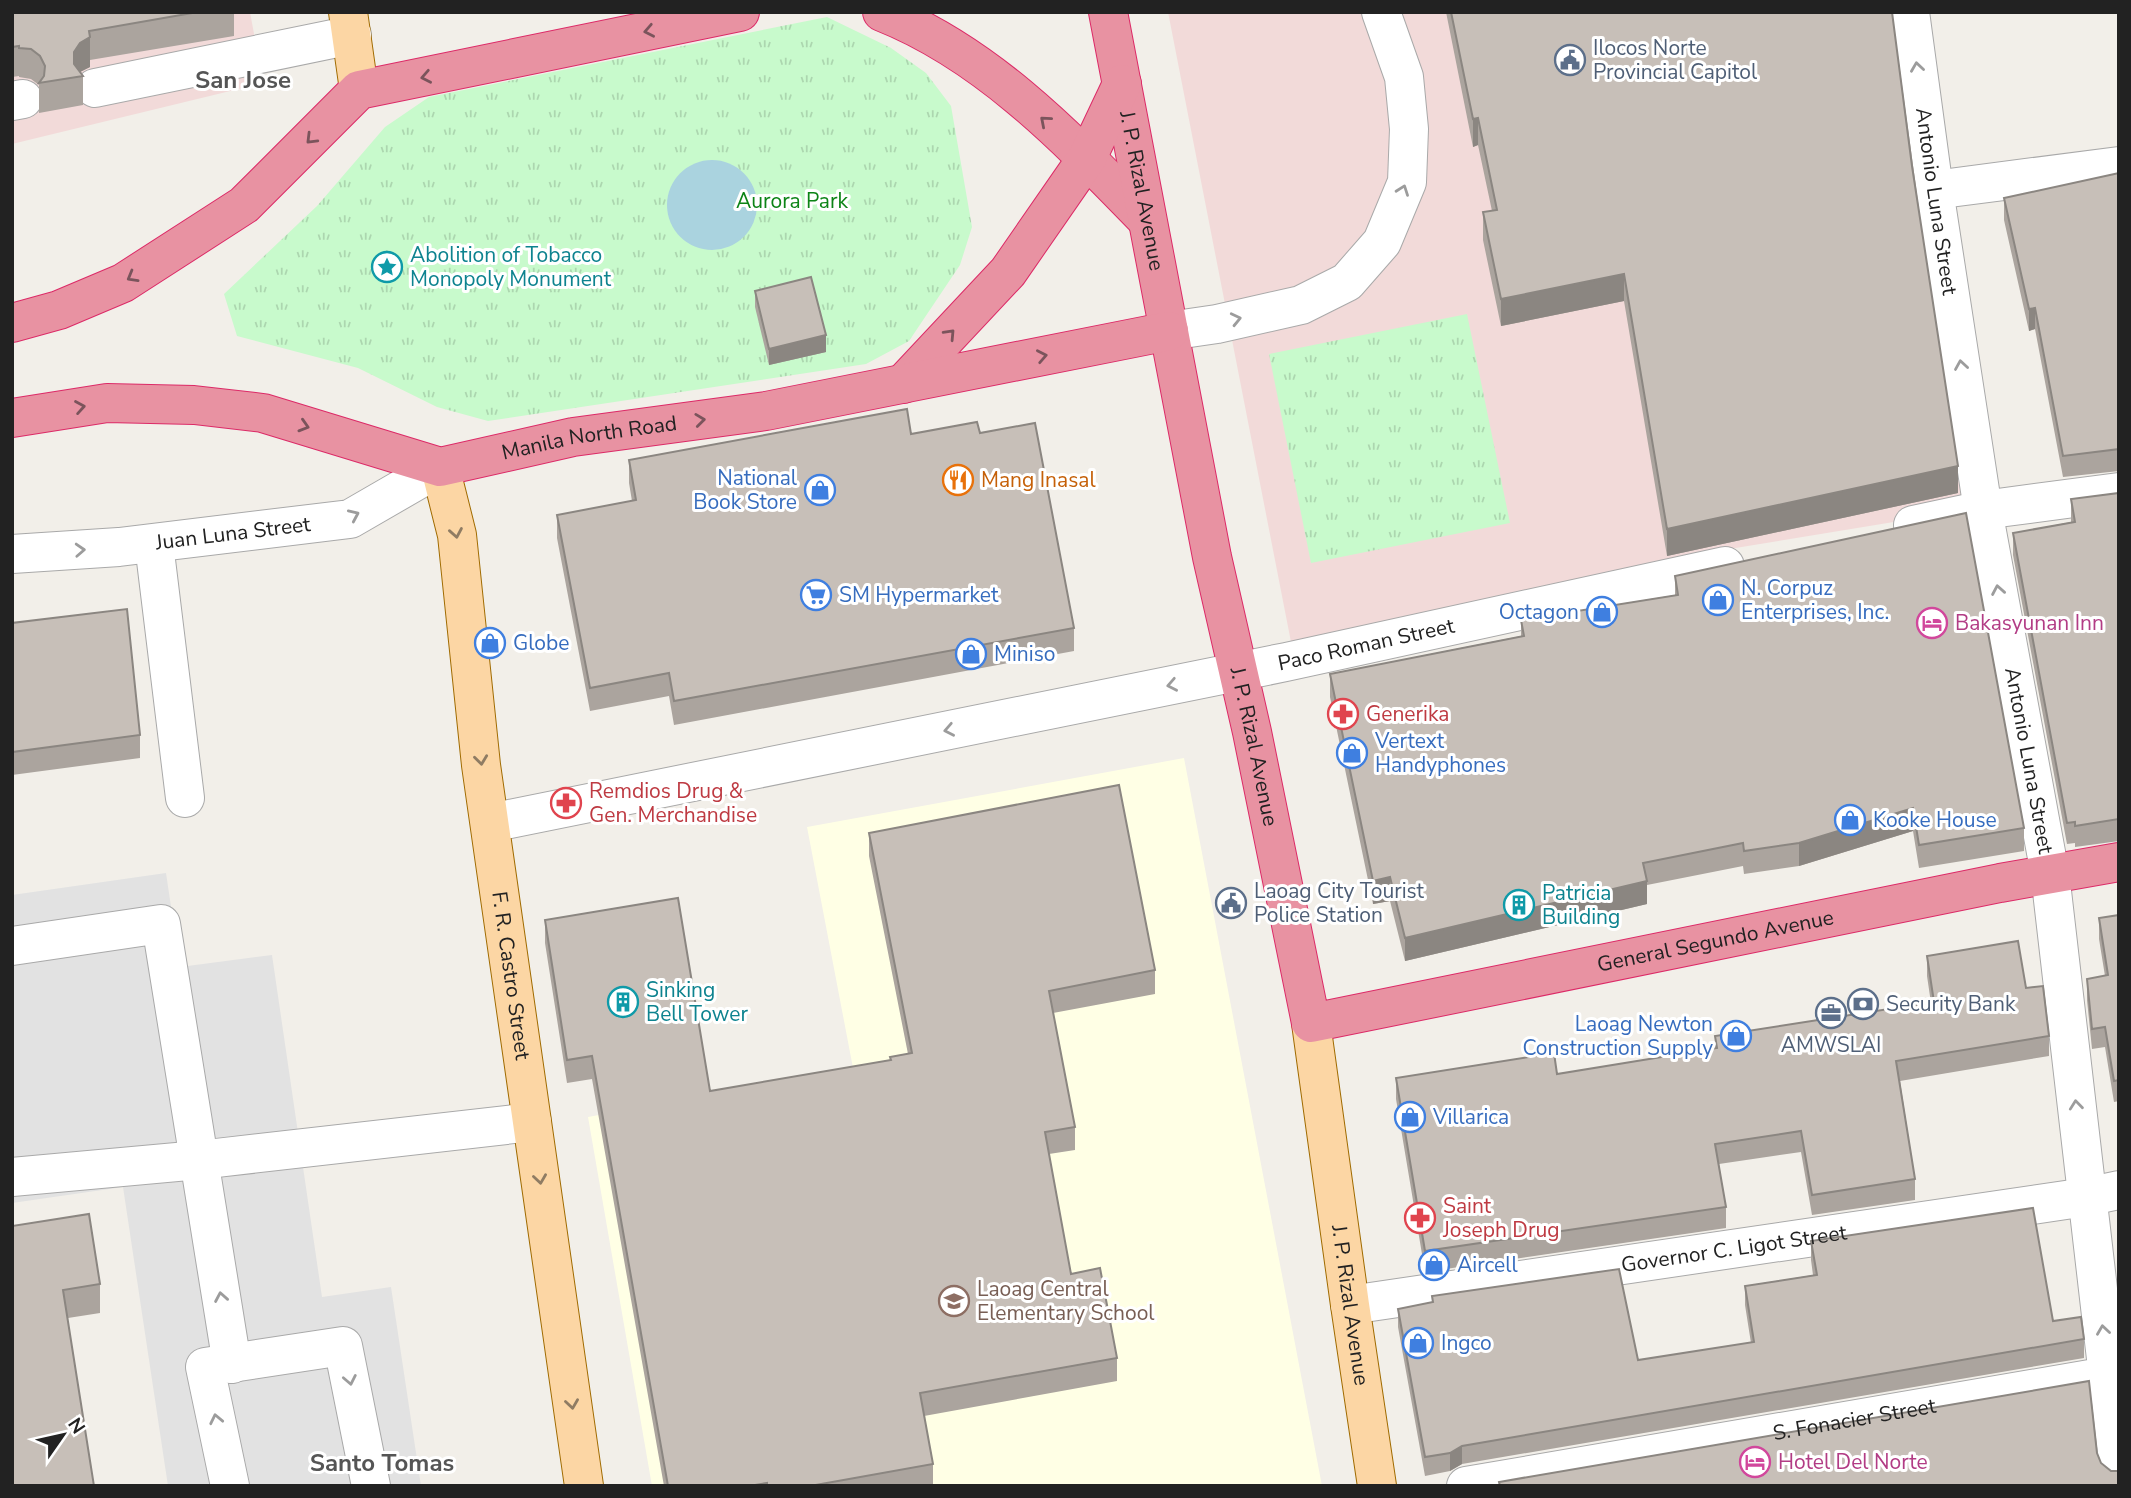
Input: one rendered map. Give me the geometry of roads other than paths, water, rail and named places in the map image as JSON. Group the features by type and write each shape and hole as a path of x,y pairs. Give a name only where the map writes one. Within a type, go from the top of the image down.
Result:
{"highway":[{"path":"12,323 59,310 123,283 244,205 359,90 740,12"},
{"path":"882,12 916,26 986,69 1087,158 1147,220"},
{"name":"J. P. Rizal Avenue","path":"1108,12 1212,557 1311,1023"},
{"path":"903,384 1008,272 1087,158 1122,84"},
{"name":"Manila North Road","path":"12,418 107,403 194,405 263,413 440,467 573,437 766,411 1169,331"},
{"name":"General Segundo Avenue","path":"1311,1023 2119,862"}],"main road":[{"path":"350,24 359,90"},
{"name":"F. R. Castro Street","path":"440,467 457,536 490,823 584,1486"},
{"name":"J. P. Rizal Avenue","path":"1311,1023 1377,1486"}],"street":[{"path":"1169,331 1217,324 1301,304 1348,282 1382,242 1407,182 1409,129 1404,77 1381,12"},
{"name":"Antonio Luna Street","path":"1910,12 1983,510 2050,874 2102,1194 2119,1471"},
{"path":"94,88 350,24"},
{"path":"1934,190 2119,166"},
{"name":"Juan Luna Street","path":"12,554 153,544 350,519 440,467"},
{"path":"1874,533 1983,510 2119,492"},
{"path":"153,544 185,799"},
{"name":"Paco Roman Street","path":"490,823 1238,671 1765,557"},
{"path":"12,946 161,925 232,1364"},
{"path":"12,1177 199,1160 532,1122"},
{"name":"Governor C. Ligot Street","path":"1350,1305 2102,1194"},
{"path":"230,1486 205,1367 343,1346 371,1486"},
{"name":"S. Fonacier Street","path":"1466,1486 2114,1374"}],"water":[{"path":"712,160 729,163 744,173 754,188 757,205 754,222 744,237 729,247 712,250 695,247 680,237 670,222 667,205 670,188 680,173 695,163"}],"place":[{"name":"Ilocos Norte Provincial Capitol","path":"1570,60"},
{"name":"Abolition of Tobacco Monopoly Monument","path":"387,267"},
{"name":"Mang Inasal","path":"958,480"},
{"name":"National Book Store","path":"820,490"},
{"name":"SM Hypermarket","path":"816,595"},
{"name":"N. Corpuz Enterprises, Inc.","path":"1718,600"},
{"name":"Octagon","path":"1602,612"},
{"name":"Bakasyunan Inn","path":"1932,623"},
{"name":"Globe","path":"490,643"},
{"name":"Miniso","path":"971,654"},
{"name":"Generika","path":"1343,714"},
{"name":"Vertext Handyphones","path":"1352,753"},
{"name":"Remdios Drug & Gen. Merchandise","path":"566,803"},
{"name":"Kooke House","path":"1850,820"},
{"name":"Laoag City Tourist Police Station","path":"1231,903"},
{"name":"Patricia Building","path":"1519,905"},
{"name":"Sinking Bell Tower","path":"623,1002"},
{"name":"Security Bank","path":"1863,1004"},
{"name":"AMWSLAI","path":"1831,1013"},
{"name":"Laoag Newton Construction Supply","path":"1736,1036"},
{"name":"Villarica","path":"1410,1117"},
{"name":"Saint Joseph Drug","path":"1420,1218"},
{"name":"Aircell","path":"1434,1265"},
{"name":"Laoag Central Elementary School","path":"954,1301"},
{"name":"Ingco","path":"1418,1343"},
{"name":"Hotel Del Norte","path":"1755,1462"}],"district":[{"name":"San Jose","path":"243,80"},
{"name":"Santo Tomas","path":"382,1463"}],"park label":[{"name":"Aurora Park","path":"792,201"}]}
